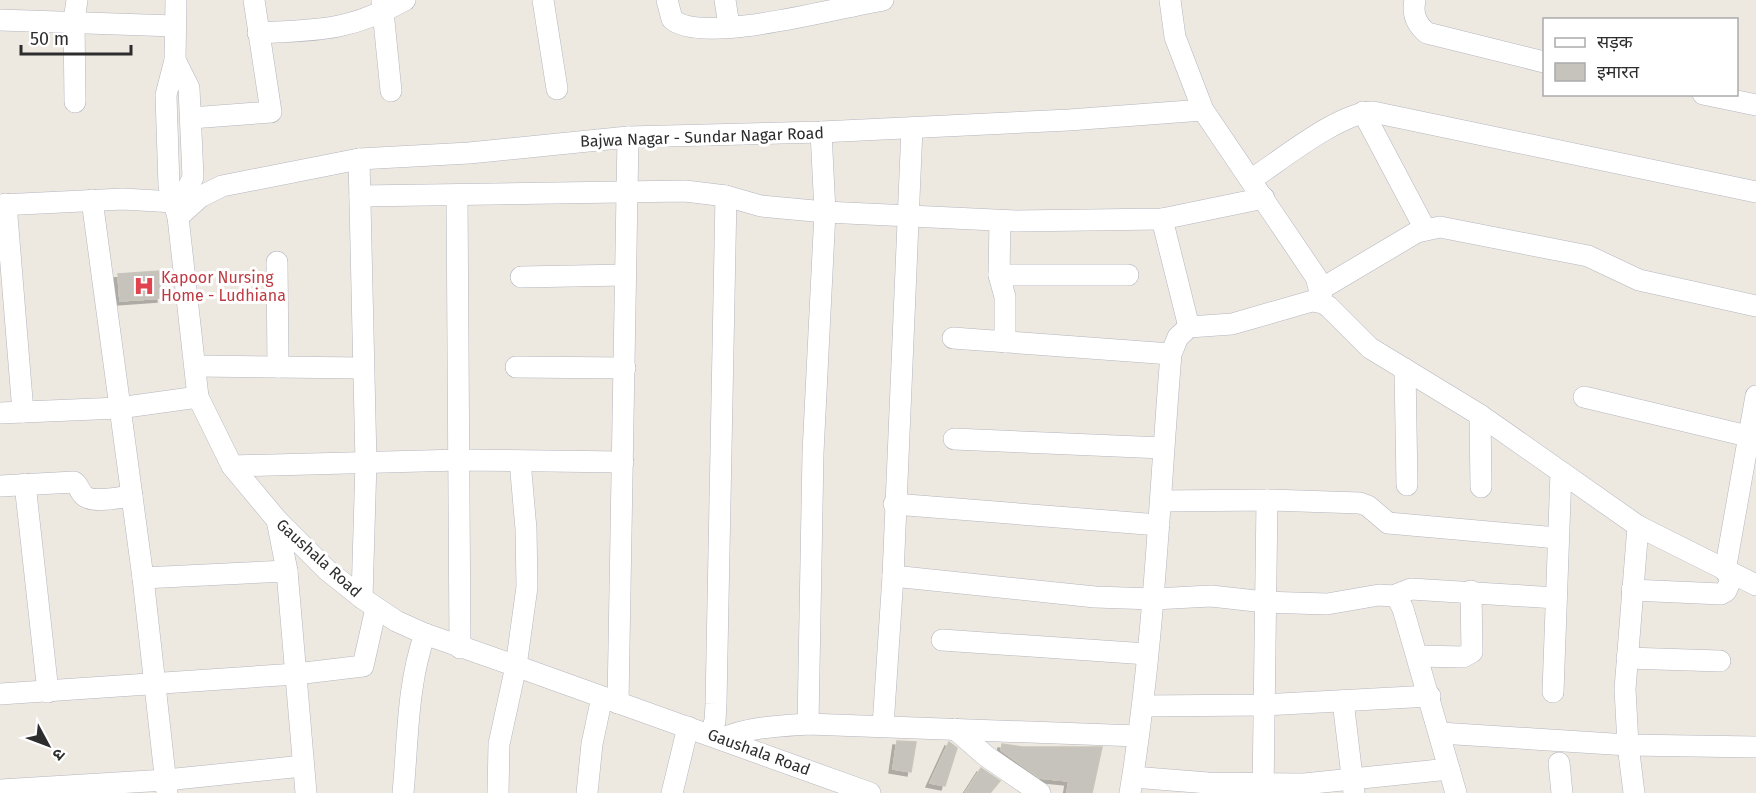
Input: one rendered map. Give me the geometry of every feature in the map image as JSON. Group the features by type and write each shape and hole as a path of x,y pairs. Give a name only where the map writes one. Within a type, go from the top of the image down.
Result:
{"street":[{"name":"Gaushala Road","path":"176,0 175,60 166,95 175,204 198,397 232,466 277,520 327,570 396,621 460,648 870,793"},
{"path":"191,118 271,112 254,0"},
{"path":"258,33 347,27 383,6 405,0"},
{"path":"543,0 556,89"},
{"path":"667,0 672,19 678,25 729,26 763,25 802,8 881,0"},
{"path":"725,0 729,26"},
{"path":"1170,0 1175,37 1203,110 1252,179 1322,296 1370,348 1480,415 1638,526 1756,585"},
{"path":"1415,0 1415,17 1420,27 1427,33 1543,62"},
{"path":"383,6 392,91"},
{"path":"0,20 75,10 174,26"},
{"path":"75,10 75,102"},
{"path":"23,412 3,204 92,200 175,204 193,177 189,88 175,60"},
{"path":"1713,96 1756,105"},
{"name":"Bajwa Nagar - Sundar Nagar Road","path":"175,204 200,197 222,186 359,159 469,153 627,136 912,128 1203,110"},
{"path":"1252,179 1344,119 1363,112 1756,192"},
{"path":"1363,112 1425,229"},
{"path":"883,726 893,576 894,504 912,128"},
{"path":"808,724 813,453 825,212 821,132"},
{"path":"587,793 592,744 610,700 623,462 627,136"},
{"path":"0,694 296,674 365,665 369,603 359,159"},
{"path":"360,196 685,191 726,196 760,206 825,212 1000,221 1162,219 1264,198"},
{"path":"457,195 460,648"},
{"path":"726,196 716,737 761,728 808,724 1138,736"},
{"path":"92,200 143,578 166,787"},
{"path":"1162,219 1189,327"},
{"path":"1000,221 999,275 1006,305 1005,342"},
{"path":"1449,770 1353,785 1305,789 1131,785 1144,706 1147,654 1154,599 1171,354 1178,337 1189,327 1232,324 1312,301 1425,229 1440,227 1588,256 1619,273 1639,280 1756,306"},
{"path":"277,262 278,367"},
{"path":"521,277 625,275"},
{"path":"999,275 1128,275"},
{"path":"953,338 1171,354"},
{"path":"196,366 363,368"},
{"path":"516,367 625,368"},
{"path":"1406,369 1407,485"},
{"path":"1632,590 1721,594 1726,591 1752,438 1756,396"},
{"path":"0,413 119,408 198,397"},
{"path":"1584,397 1752,438"},
{"path":"1480,415 1481,487"},
{"path":"954,439 1163,448"},
{"path":"232,466 460,460 623,462"},
{"path":"498,793 499,744 516,666 527,587 526,529 520,461"},
{"path":"1553,692 1561,472"},
{"path":"0,486 74,482 83,495 90,499 132,496"},
{"path":"26,484 48,692"},
{"path":"1162,501 1267,500 1360,503 1368,506 1388,523 1557,538"},
{"path":"1263,789 1267,500"},
{"path":"894,504 1159,525"},
{"path":"277,520 287,571 306,793"},
{"path":"1634,793 1625,701 1626,658 1638,526"},
{"path":"143,578 287,571"},
{"path":"893,576 1095,597 1154,599 1211,596 1265,602 1327,604 1393,596 1411,589 1556,598"},
{"path":"1417,656 1463,657 1472,652 1472,591"},
{"path":"1393,596 1401,603 1430,696 1456,793"},
{"path":"403,793 414,681 418,654 425,634"},
{"path":"942,640 1147,654"},
{"path":"1626,658 1720,661"},
{"path":"1144,706 1263,705 1430,696"},
{"path":"1343,701 1353,785"},
{"path":"672,793 688,727"},
{"path":"955,729 986,756 1040,793"},
{"path":"1440,733 1628,746 1756,747"},
{"path":"1560,763 1562,793"},
{"path":"0,790 166,787 303,766"}],"building":[{"path":"159,271 161,298 120,301 118,274"},
{"path":"897,741 916,742 911,772 893,769"},
{"path":"949,742 957,748 945,786 930,783"},
{"path":"1002,744 1022,747 1102,747 1092,793 1067,793 1069,781 1040,778 1001,750"},
{"path":"981,768 1000,781 990,793 965,793"}],"place":[{"name":"Kapoor Nursing Home - Ludhiana","path":"144,286"}]}
